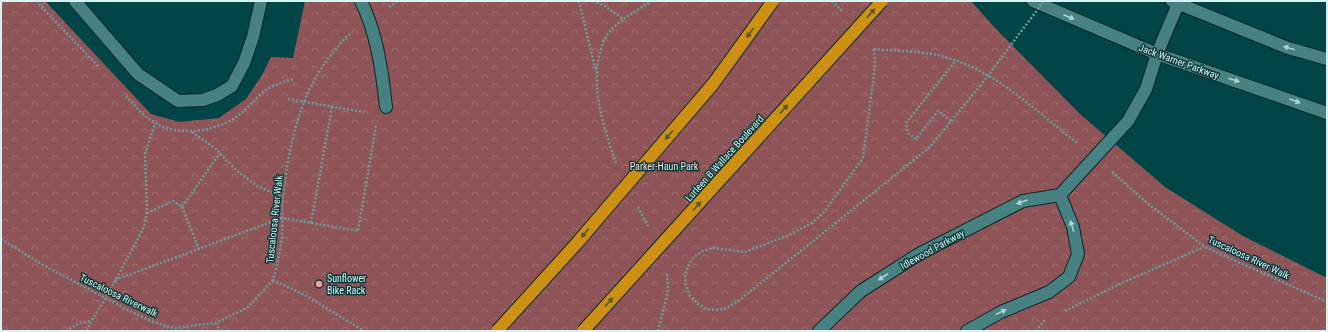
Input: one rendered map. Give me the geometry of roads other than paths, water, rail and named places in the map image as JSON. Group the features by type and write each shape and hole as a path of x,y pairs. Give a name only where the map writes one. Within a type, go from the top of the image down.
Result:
{"highway":[{"path":"497,331 577,243 713,84 773,1"},
{"name":"Lurleen B Wallace Boulevard","path":"583,331 882,1"}],"main road":[{"path":"75,1 138,74 178,101 203,100 217,95 232,86 244,63 253,37 261,1"},
{"path":"361,1 370,19 381,66 386,107"},
{"name":"Jack Warner Parkway","path":"1033,1 1157,54 1327,113"},
{"path":"967,331 1001,312 1049,292 1069,277 1078,254 1073,227 1060,195 1128,121 1146,89 1175,2 1288,48 1327,59"},
{"name":"Idlewood Parkway","path":"819,331 861,291 919,254 1023,201 1060,195"}],"place":[{"name":"Sunflower Bike Rack","path":"319,284"}],"park label":[{"name":"Parker-Haun Park","path":"664,166"}]}
